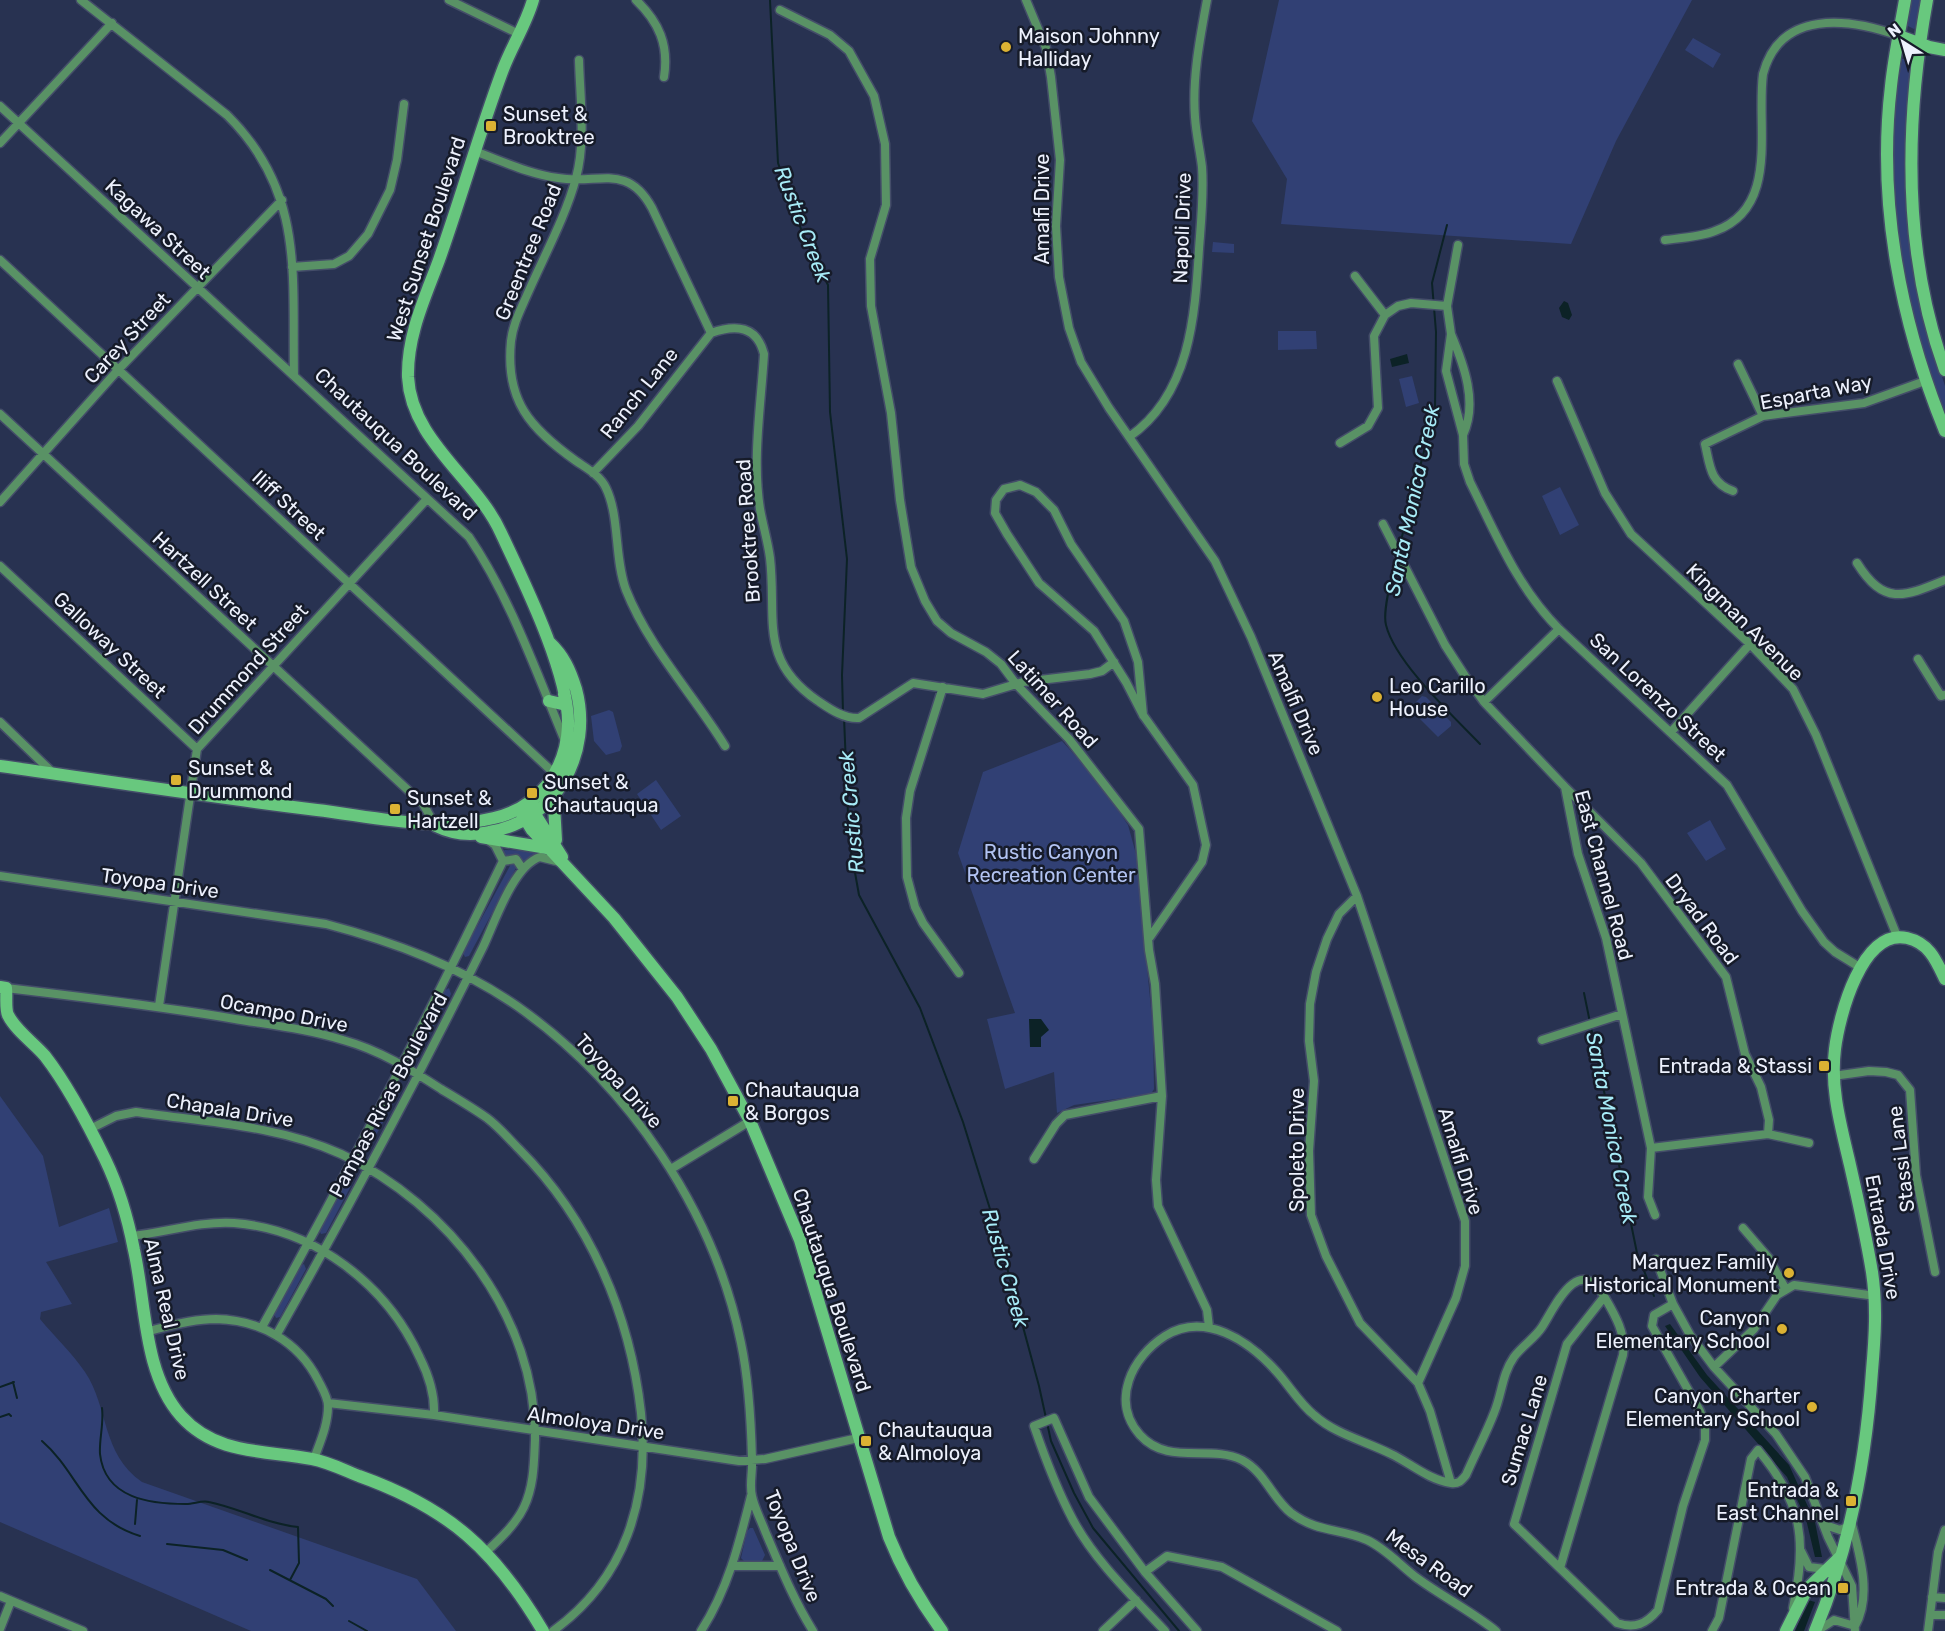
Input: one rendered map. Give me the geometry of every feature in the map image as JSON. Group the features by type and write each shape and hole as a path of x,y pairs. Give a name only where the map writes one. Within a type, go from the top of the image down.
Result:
{"street":[{"name":"Chautauqua Boulevard","path":"81,0 227,115 246,134 264,161 282,200 291,240 294,376 427,499 460,526 481,554 566,743"},
{"path":"448,0 519,34"},
{"name":"West Sunset Boulevard","path":"0,766 189,794 435,825 494,818 527,811 556,775 566,743 568,708 564,687 548,642 493,515 432,440 412,400 408,379 415,326 503,68 533,0"},
{"path":"636,0 649,12 660,31 667,58 664,77"},
{"name":"Amalfi Drive","path":"1026,0 1046,48 1055,108 1060,160 1056,226 1059,278 1068,320 1087,373 1215,561 1251,637 1357,896 1465,1221 1465,1266 1456,1298 1418,1383"},
{"name":"Napoli Drive","path":"1130,437 1155,415 1169,394 1192,331 1202,199 1202,167 1195,117 1196,77 1207,0"},
{"path":"1905,0 1891,87 1888,128 1890,210 1901,290 1925,381 1945,431"},
{"path":"1927,0 1919,44 1911,129 1913,208 1921,276 1945,370"},
{"name":"Latimer Road","path":"780,10 830,35 849,51 874,96 885,144 886,205 870,259 871,306 891,413 900,500 911,567 925,601 938,621 951,633 986,651 1001,664 1016,684 1069,739 1139,829 1155,984 1162,1096 1156,1171 1158,1206 1207,1310 1209,1327"},
{"path":"1665,240 1713,232 1727,226 1754,199 1759,177 1763,74 1778,44 1795,31 1820,23 1837,22 1899,36 1919,44 1945,50"},
{"path":"0,143 112,23"},
{"name":"Greentree Road","path":"579,60 579,163 575,180 513,326 510,366 513,391 530,421 546,440 605,485 621,573 636,612 648,637 725,746"},
{"path":"292,267 334,264 349,256 368,234 390,190 397,160 404,104"},
{"name":"Kagawa Street","path":"0,106 294,376"},
{"path":"474,151 540,175 575,180 614,178 630,183 639,189 652,208 711,333"},
{"name":"Carey Street","path":"0,502 118,370 282,200"},
{"name":"San Lorenzo Street","path":"1458,245 1447,306 1451,334 1460,355 1470,400 1467,425 1463,435"},
{"name":"Iliff Street","path":"0,260 556,775"},
{"path":"1355,276 1385,315"},
{"path":"1340,443 1354,436 1374,418 1379,396 1375,376 1374,336 1385,315 1398,306 1411,303 1447,306"},
{"name":"Brooktree Road","path":"711,333 732,327 743,327 753,333 761,343 764,354 758,460 760,508 771,567 772,631 786,672 806,693 849,718 866,716 914,683 983,694 1016,684 1090,674 1102,671 1114,662"},
{"name":"Ranch Lane","path":"592,473 638,426 711,333"},
{"name":"San Lorenzo Street","path":"1451,334 1446,371 1463,435 1464,464 1480,502 1520,581 1541,610 1559,629 1726,785 1802,911 1824,942 1835,952 1861,968"},
{"path":"1738,364 1763,416"},
{"name":"Kingman Avenue","path":"1557,381 1600,482 1618,516 1638,541 1750,644 1786,681 1804,709 1898,936"},
{"name":"Esparta Way","path":"1733,491 1721,487 1714,480 1705,444 1763,416 1864,403 1925,381"},
{"name":"Hartzell Street","path":"0,414 423,804 435,825"},
{"path":"1143,715 1138,662 1124,621 1071,544 1054,510 1036,492 1020,486 1004,489 996,500 995,513 1007,534 1040,583 1094,631 1143,715 1193,785 1206,845 1202,862 1150,937"},
{"name":"Drummond Street","path":"159,1006 197,749 427,499"},
{"name":"East Channel Road","path":"1383,524 1445,645 1484,702 1565,787 1578,854 1606,938 1651,1149 1648,1197 1655,1215"},
{"path":"1857,563 1873,585 1892,595 1903,596 1945,580"},
{"name":"Galloway Street","path":"0,566 197,749"},
{"path":"1484,702 1559,629"},
{"name":"West Sunset Boulevard","path":"435,825 450,833 474,835 504,829 527,811 556,794 572,769 580,741 582,717 571,672 560,652 548,642"},
{"path":"1671,732 1750,644"},
{"path":"1918,660 1943,695"},
{"path":"549,701 562,704 565,700 564,687"},
{"path":"943,687 910,790 906,818 907,877 922,923 959,973"},
{"path":"0,722 54,774"},
{"name":"Dryad Road","path":"1565,787 1641,862 1726,977 1745,1054 1761,1087 1769,1120 1768,1134"},
{"path":"474,835 487,839 552,847 556,794"},
{"name":"Chautauqua Boulevard","path":"527,811 552,847 646,956 677,997 711,1049 750,1121 800,1240 875,1497 902,1570 920,1601 942,1631"},
{"path":"487,839 495,845 502,861 516,859 522,868 540,857 565,863"},
{"name":"Pampas Ricas Boulevard","path":"262,1327 353,1161 452,968 502,861"},
{"name":"Pampas Ricas Boulevard","path":"277,1334 368,1169 468,978 522,868"},
{"name":"Toyopa Drive","path":"0,876 326,924 401,946 452,968 516,1006 588,1065 630,1113 671,1169 714,1257 738,1332 748,1387 752,1461 751,1496 793,1599 813,1631"},
{"name":"Spoleto Drive","path":"1357,896 1339,914 1328,939 1316,972 1310,1004 1309,1041 1314,1080 1309,1151 1311,1215 1326,1256 1360,1323 1418,1383"},
{"path":"1898,936 1916,942 1929,951 1945,979"},
{"name":"Entrada Drive","path":"1816,1631 1852,1525 1870,1402 1876,1296 1862,1218 1837,1110 1833,1076 1842,1015 1861,968 1877,945 1898,936"},
{"name":"Ocampo Drive","path":"3,988 159,1006 313,1031 346,1040 402,1063 489,1120 531,1161 569,1209 592,1249 621,1316 634,1358 643,1447 632,1521 617,1562 602,1586 584,1606 553,1631"},
{"name":"Alma Real Drive","path":"3,988 4,1013 45,1056 90,1129 124,1209 157,1371 166,1395 181,1416 201,1433 242,1451 314,1460 397,1490 428,1506 486,1552 508,1577 543,1631"},
{"path":"1542,1040 1622,1014"},
{"name":"Stassi Lane","path":"1833,1076 1869,1071 1886,1072 1898,1075 1910,1090 1916,1175 1935,1272"},
{"path":"1034,1159 1056,1124 1065,1115 1162,1096"},
{"name":"Chapala Drive","path":"90,1129 116,1116 136,1112 293,1136 368,1169 423,1206 459,1243 498,1300 515,1340 533,1404 534,1466 524,1508 486,1552"},
{"path":"671,1169 750,1121"},
{"path":"1651,1149 1768,1134 1809,1143"},
{"path":"130,1236 190,1224 236,1223 264,1228 308,1243 324,1252 360,1276 393,1311 424,1366 433,1392 434,1414"},
{"path":"1743,1228 1768,1257 1785,1288"},
{"path":"1656,1259 1673,1304 1690,1335 1714,1366 1776,1434 1795,1460 1817,1502 1825,1526 1852,1586 1855,1628"},
{"path":"1209,1327 1229,1335 1254,1350 1277,1372 1307,1408 1331,1427 1396,1456 1428,1476 1451,1483 1461,1482 1495,1410 1502,1381 1515,1357 1541,1329 1570,1284 1581,1281 1598,1287 1623,1334 1623,1355 1560,1568 1617,1623 1635,1627 1650,1620 1658,1610 1683,1506 1705,1440 1705,1425 1700,1411 1652,1326 1654,1315 1673,1304"},
{"path":"1714,1366 1754,1329 1785,1288 1794,1284 1876,1296"},
{"name":"Sumac Lane","path":"1560,1568 1514,1521 1567,1344 1604,1297"},
{"path":"148,1331 200,1320 218,1319 262,1327 277,1334 309,1364 328,1403 326,1424 314,1460"},
{"name":"Mesa Road","path":"1209,1327 1184,1328 1172,1332 1153,1344 1139,1358 1127,1384 1127,1399 1128,1412 1141,1436 1152,1445 1166,1451 1184,1454 1215,1452 1242,1460 1261,1475 1291,1512 1326,1531 1369,1541 1448,1600 1496,1631"},
{"path":"1418,1383 1430,1411 1451,1483"},
{"name":"Almoloya Drive","path":"328,1403 434,1414 643,1447 752,1461 858,1438"},
{"path":"1165,1631 1136,1600 1074,1522 1050,1470 1034,1426 1048,1420 1089,1497 1145,1572 1197,1631"},
{"path":"1712,1631 1719,1618 1751,1460 1758,1450 1782,1481 1793,1502 1799,1528 1799,1583 1788,1626"},
{"path":"701,1631 719,1603 733,1566 751,1496"},
{"path":"1825,1526 1840,1530 1852,1525 1863,1565 1863,1611 1855,1628"},
{"path":"1928,1631 1938,1552 1945,1530"},
{"path":"1800,1551 1809,1567 1825,1569"},
{"path":"1145,1572 1167,1556 1210,1563 1337,1631"},
{"path":"1788,1626 1806,1589 1840,1557"},
{"path":"733,1566 780,1566"},
{"path":"0,1596 83,1631"},
{"path":"1932,1597 1945,1598"},
{"path":"1103,1631 1136,1600"},
{"path":"0,1629 11,1601"},
{"path":"1929,1615 1945,1615"},
{"path":"1816,1631 1834,1620 1855,1628"}],"green space":[{"path":"1279,0 1692,0 1616,141 1571,244 1281,224 1287,179 1252,121"},
{"path":"1909,0 1923,0 1917,27 1914,29 1906,25"},
{"path":"1693,38 1721,54 1713,68 1685,50"},
{"path":"1902,59 1908,59 1912,65 1906,131 1906,197 1912,246 1932,345 1945,386 1945,423 1914,330 1901,265 1893,182 1894,111"},
{"path":"1213,242 1234,244 1234,253 1212,252"},
{"path":"1278,331 1316,331 1317,349 1278,350"},
{"path":"1412,376 1419,403 1406,407 1399,379"},
{"path":"1560,487 1579,525 1560,535 1542,496"},
{"path":"1422,696 1426,697 1451,722 1451,726 1438,737 1411,710 1411,707"},
{"path":"609,710 613,712 622,746 620,751 606,755 594,741 591,716"},
{"name":"Rustic Canyon Recreation Center","path":"1062,741 1100,783 1128,825 1136,854 1153,1029 1154,1089 1151,1094 1074,1105 1057,1113 1054,1072 1005,1089 987,1019 1015,1013 958,853 983,772"},
{"path":"656,780 681,816 661,830 637,794"},
{"path":"1710,820 1726,849 1706,861 1687,833"},
{"path":"505,850 534,851 536,854 524,862 514,855 503,857 501,852"},
{"path":"512,862 516,864 516,868 469,956 465,957 463,953"},
{"path":"449,988 451,994 420,1051 415,1051 414,1048 445,990"},
{"path":"396,1085 400,1091 369,1148 364,1149 363,1147"},
{"path":"0,1096 43,1156 59,1227 109,1208 118,1242 46,1262 72,1304 41,1312 40,1319 85,1372 93,1386 112,1444 119,1458 129,1470 142,1482 417,1579 456,1631 251,1631 0,1522"},
{"path":"350,1180 351,1186 326,1233 321,1234 319,1230 345,1182"},
{"path":"304,1264 306,1269 280,1317 276,1318 274,1314 300,1266"},
{"path":"753,1528 765,1555 762,1561 745,1562 741,1558 747,1531"}],"shaded area":[{"path":"1564,301 1568,303 1572,315 1569,320 1562,317 1559,308"},
{"path":"1407,354 1409,363 1392,367 1390,359"},
{"path":"1029,1019 1041,1019 1049,1030 1041,1037 1041,1047 1030,1047"},
{"path":"1670,1324 1707,1375 1789,1465 1815,1522 1822,1557 1815,1557 1806,1519 1787,1477 1700,1377 1665,1326"},
{"path":"1808,1600 1815,1602 1804,1631 1795,1631"}],"waterway":[{"name":"Rustic Creek","path":"770,0 778,163 802,232 828,285 830,412 847,559 842,675 843,712"},
{"name":"Santa Monica Creek","path":"1399,548 1435,409 1436,332 1432,283 1447,225"},
{"name":"Santa Monica Creek","path":"1397,556 1385,610 1386,625 1392,640 1426,688 1480,744"},
{"name":"Rustic Creek","path":"844,717 849,839 859,895 920,1008 963,1122 999,1238 1039,1386 1051,1441 1074,1493 1093,1528 1179,1631"},
{"name":"Santa Monica Creek","path":"1584,993 1637,1253 1654,1296"},
{"path":"13,1382 17,1398"},
{"path":"0,1387 14,1382"},
{"path":"102,1408 100,1454 104,1469 120,1490 158,1503 209,1502 275,1523 298,1527 299,1563 290,1580"},
{"path":"0,1417 9,1414 11,1416"},
{"path":"42,1441 55,1454 94,1507 121,1528 140,1536"},
{"path":"135,1524 137,1500"},
{"path":"167,1544 223,1550 247,1560"},
{"path":"270,1570 326,1599 333,1606"},
{"path":"349,1621 367,1631"}],"place":[{"name":"Maison Johnny Halliday","path":"1006,47"},
{"name":"Sunset & Brooktree","path":"491,126"},
{"name":"Leo Carillo House","path":"1377,697"},
{"name":"Sunset & Drummond","path":"176,780"},
{"name":"Sunset & Chautauqua","path":"532,793"},
{"name":"Sunset & Hartzell","path":"395,809"},
{"name":"Entrada & Stassi","path":"1824,1066"},
{"name":"Chautauqua & Borgos","path":"733,1101"},
{"name":"Marquez Family Historical Monument","path":"1789,1273"},
{"name":"Canyon Elementary School","path":"1782,1329"},
{"name":"Canyon Charter Elementary School","path":"1812,1407"},
{"name":"Chautauqua & Almoloya","path":"866,1441"},
{"name":"Entrada & East Channel","path":"1851,1501"},
{"name":"Entrada & Ocean","path":"1843,1588"}]}
